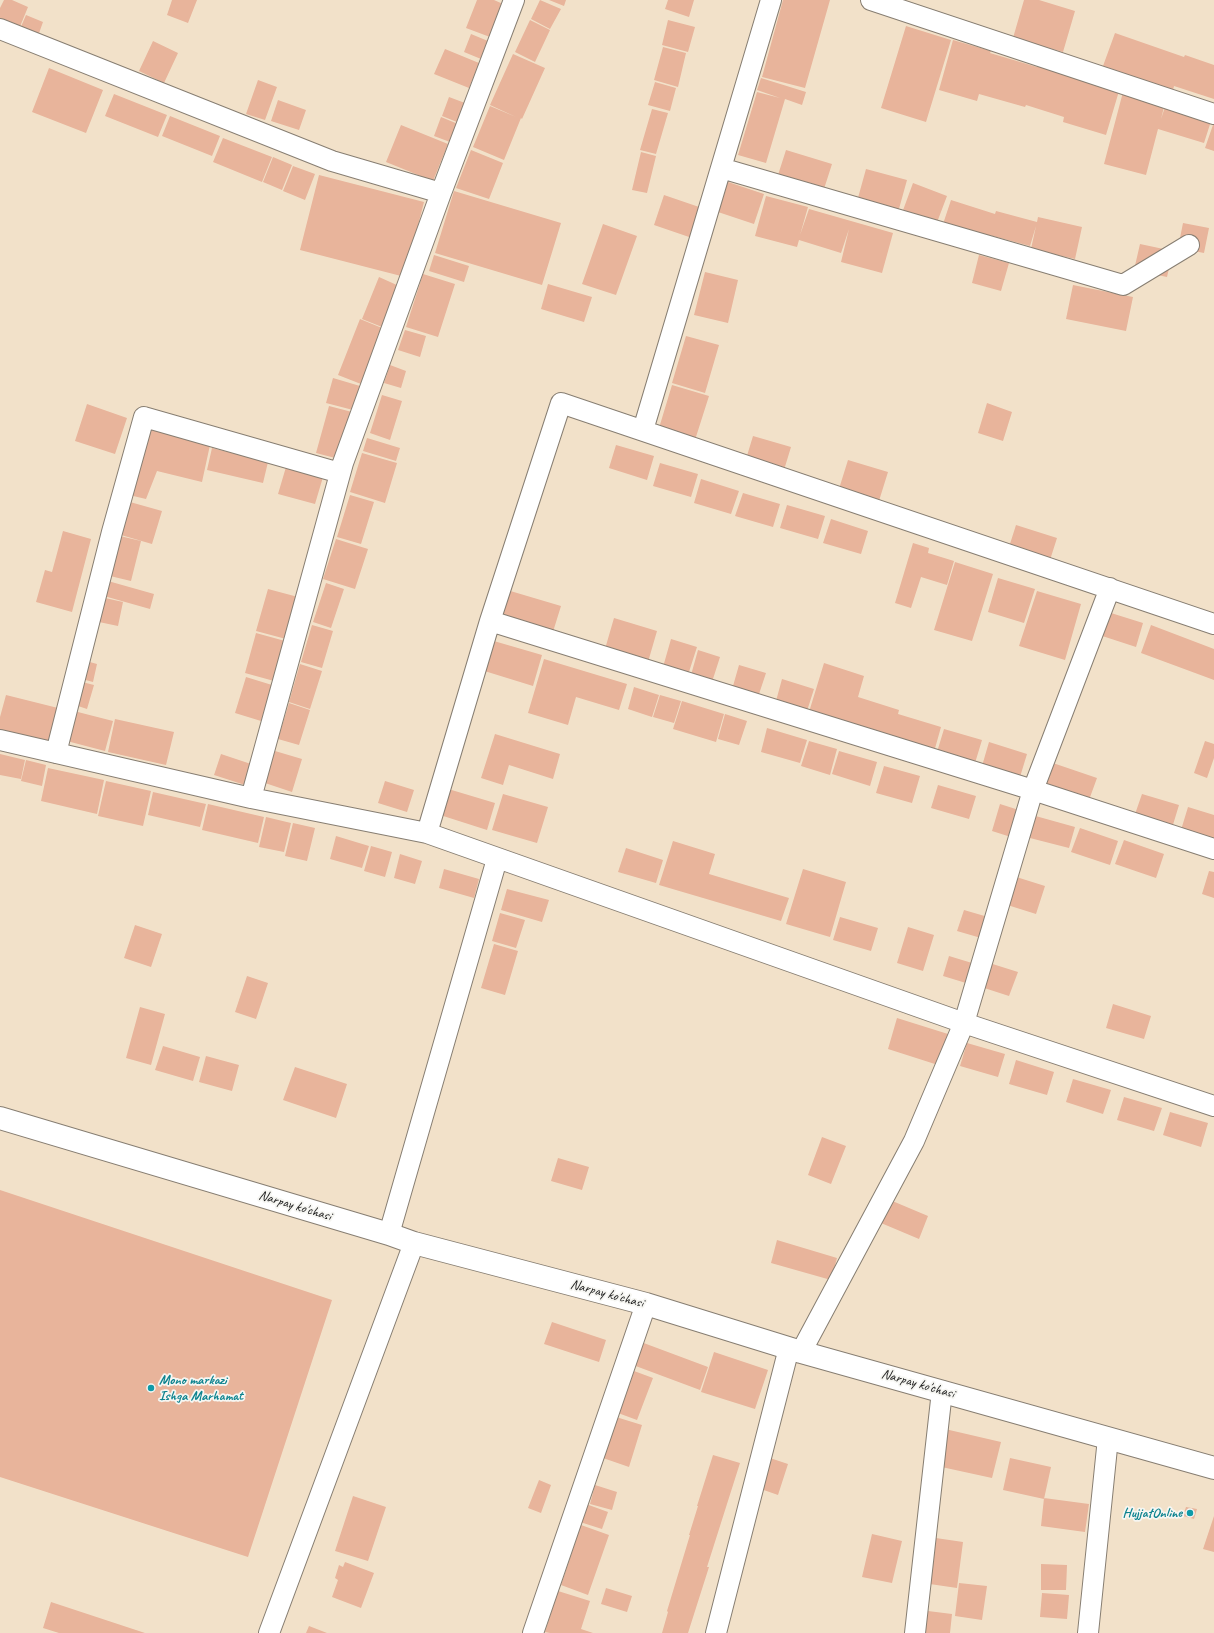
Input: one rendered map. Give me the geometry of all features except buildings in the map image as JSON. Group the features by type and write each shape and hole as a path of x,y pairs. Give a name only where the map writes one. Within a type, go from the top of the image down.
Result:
{"main road":[{"name":"Narpay ko'chasi","path":"0,1118 389,1234 414,1243 646,1304 795,1350 1214,1468"}],"street":[{"path":"251,798 340,473 441,193 514,0"},
{"path":"643,430 771,0"},
{"path":"871,0 1214,114"},
{"path":"0,29 332,161 441,193"},
{"path":"721,168 1123,285 1189,245"},
{"path":"427,833 490,621 561,403 1214,624"},
{"path":"56,753 110,540 144,417 340,473"},
{"path":"716,1633 795,1350 914,1141 964,1023 1033,790 1110,588"},
{"path":"490,621 1033,790 1214,849"},
{"path":"0,740 251,798 427,833 964,1023 1214,1106"},
{"path":"389,1234 497,859"},
{"path":"269,1633 414,1243"},
{"path":"533,1633 646,1304"},
{"path":"915,1633 942,1391"},
{"path":"1088,1633 1108,1438"}],"place":[{"name":"Mono markazi Ishga Marhamat","path":"151,1388"},
{"name":"HujjatOnline","path":"1190,1513"}]}
